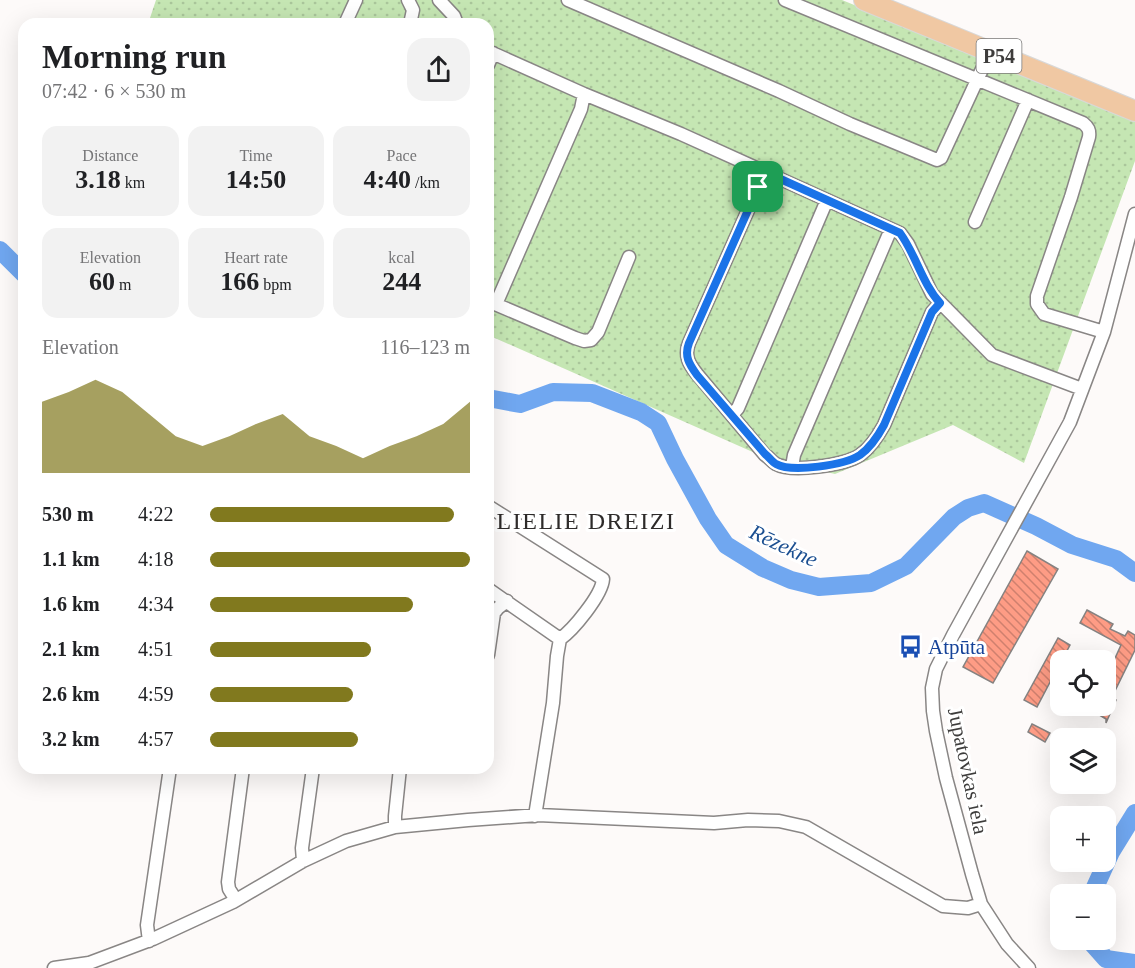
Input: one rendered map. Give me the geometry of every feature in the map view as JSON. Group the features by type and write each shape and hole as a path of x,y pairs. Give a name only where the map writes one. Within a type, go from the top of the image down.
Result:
{"main road":[{"name":"P54","path":"864,0 1135,111"}],"street":[{"path":"348,18 356,0"},
{"path":"408,0 413,10 411,18"},
{"path":"439,0 455,18"},
{"path":"568,0 937,160 941,158 990,52"},
{"path":"785,0 1088,127 1090,131 1071,197 1038,288 1037,304 1044,314 1104,332"},
{"path":"494,58 681,135 900,233 908,244 932,294 992,355 1083,389"},
{"path":"494,299 581,109 584,94"},
{"path":"975,222 1028,100"},
{"path":"765,172 687,350 689,364 776,464 800,468 826,466 846,462 860,456 884,425 932,312 940,303"},
{"path":"732,415 738,408 827,200"},
{"name":"Jupatovkas iela","path":"1029,968 1007,944 981,904 946,778 933,711 932,688 936,669 1070,422 1104,332 1135,214"},
{"path":"792,467 798,445 891,229"},
{"path":"494,304 575,338 584,341 591,340 598,332 628,257"},
{"path":"494,510 603,579 595,599 570,632 560,639 553,703 534,816"},
{"path":"494,593 560,639"},
{"path":"494,613 507,602"},
{"path":"149,941 147,925 169,774"},
{"path":"236,900 229,889 228,882 242,774"},
{"path":"303,861 302,848 312,774"},
{"path":"395,827 394,816 399,774"},
{"path":"54,968 89,963 149,941 236,900 303,861 346,841 395,827 468,820 534,816 714,823 748,820 779,821 806,827 943,906 968,908 981,904"}],"green space":[{"path":"156,0 842,0 1135,120 1135,161 1024,463 953,425 835,474 766,458 494,338 494,18 150,18"}],"building":[{"path":"1027,551 1058,569 993,683 963,667"},
{"path":"1087,610 1113,624 1110,629 1125,636 1128,631 1135,635 1135,650 1116,689 1116,656 1121,645 1080,623"},
{"path":"1058,638 1070,645 1067,650 1051,650"},
{"path":"1050,653 1050,682 1037,707 1024,700"},
{"path":"1032,724 1050,733 1045,742 1028,732"}],"waterway":[{"name":"Rēzekne","path":"0,250 18,268"},
{"name":"Rēzekne","path":"494,399 520,404 553,392 592,393 641,412 658,423 708,519 726,545 763,568 791,580 819,587 871,583 906,566 954,517 968,508 984,503 1072,545 1116,559 1135,573"},
{"path":"1097,884 1111,852 1135,813"},
{"path":"1098,950 1106,959 1135,963"}],"place":[{"name":"Atpūta","path":"910,647"}],"district":[{"name":"LIELIE DREIZI","path":"586,521"}],"route":[{"path":"765,172 900,233 908,244 932,294 940,303 932,312 884,425 860,456 846,462 800,468 776,464 689,364 687,350 689,343 758,187 765,172"}]}
